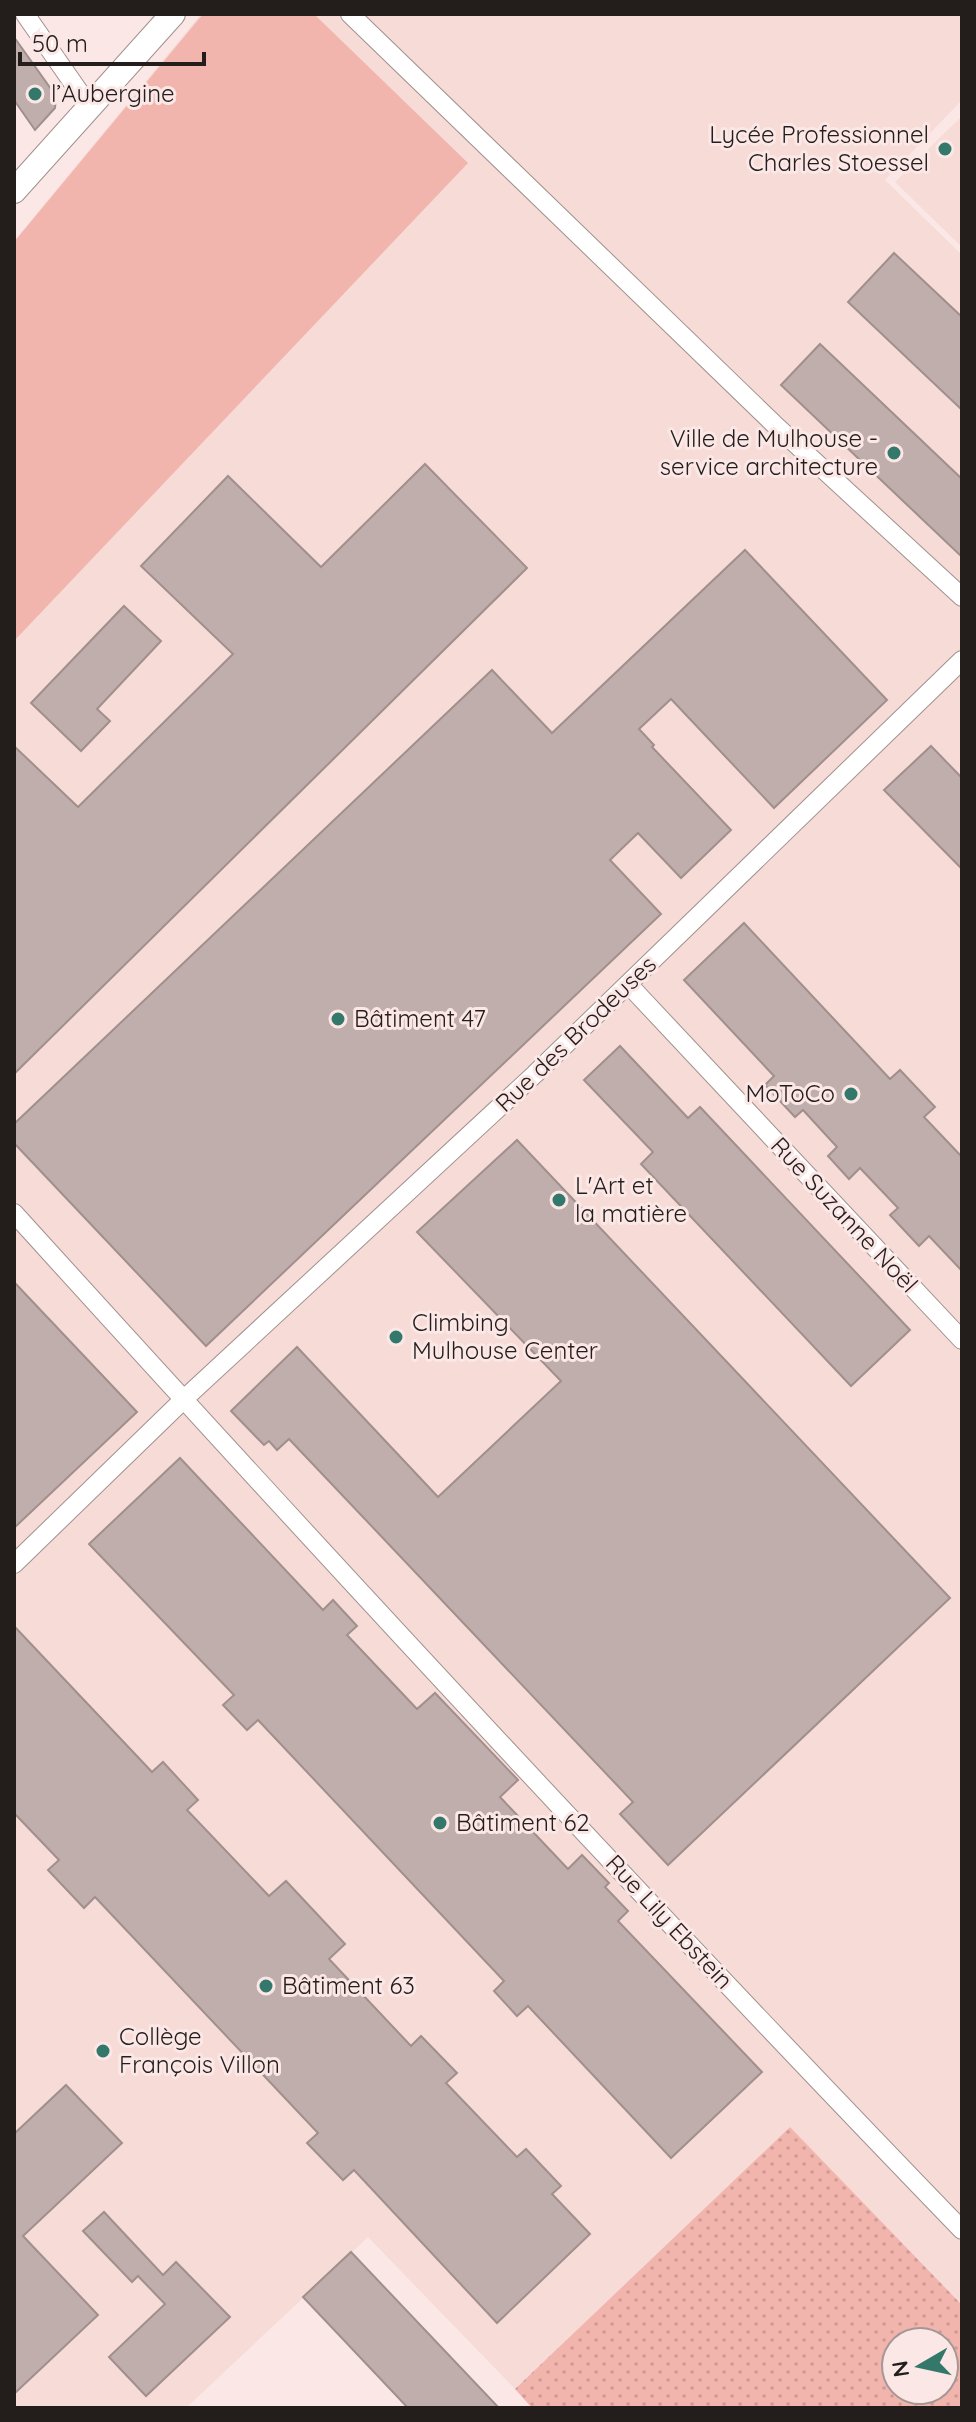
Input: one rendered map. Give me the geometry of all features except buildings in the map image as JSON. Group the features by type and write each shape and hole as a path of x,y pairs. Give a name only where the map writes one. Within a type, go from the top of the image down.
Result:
{"street":[{"path":"25,14 89,106"},
{"path":"14,191 173,14"},
{"path":"350,14 774,424 962,597"},
{"name":"Rue des Brodeuses","path":"14,1564 183,1400 535,1074 962,660"},
{"name":"Rue Suzanne Noël","path":"628,984 962,1340"},
{"name":"Rue Lily Ebstein","path":"14,1213 183,1400 800,2062 962,2230"}],"shaded area":[{"path":"201,14 962,14 962,100 885,180 962,255 962,2305 790,2127 515,2389 368,2237 186,2408 14,2408 14,241"},
{"path":"203,14 314,14 468,163 14,641 14,242"},
{"name":"Lycée Professionnel Charles Stoessel","path":"962,116 962,247 895,182"},
{"path":"790,2127 962,2305 962,2408 532,2408 515,2389"}],"place":[{"name":"l’Aubergine","path":"35,94"},
{"name":"Lycée Professionnel Charles Stoessel","path":"945,149"},
{"name":"Ville de Mulhouse - service architecture","path":"894,453"},
{"name":"Bâtiment 47","path":"338,1019"},
{"name":"MoToCo","path":"851,1094"},
{"name":"L'Art et la matière","path":"559,1200"},
{"name":"Climbing Mulhouse Center","path":"396,1337"},
{"name":"Bâtiment 62","path":"440,1823"},
{"name":"Bâtiment 63","path":"266,1986"},
{"name":"Collège François Villon","path":"103,2051"}]}
